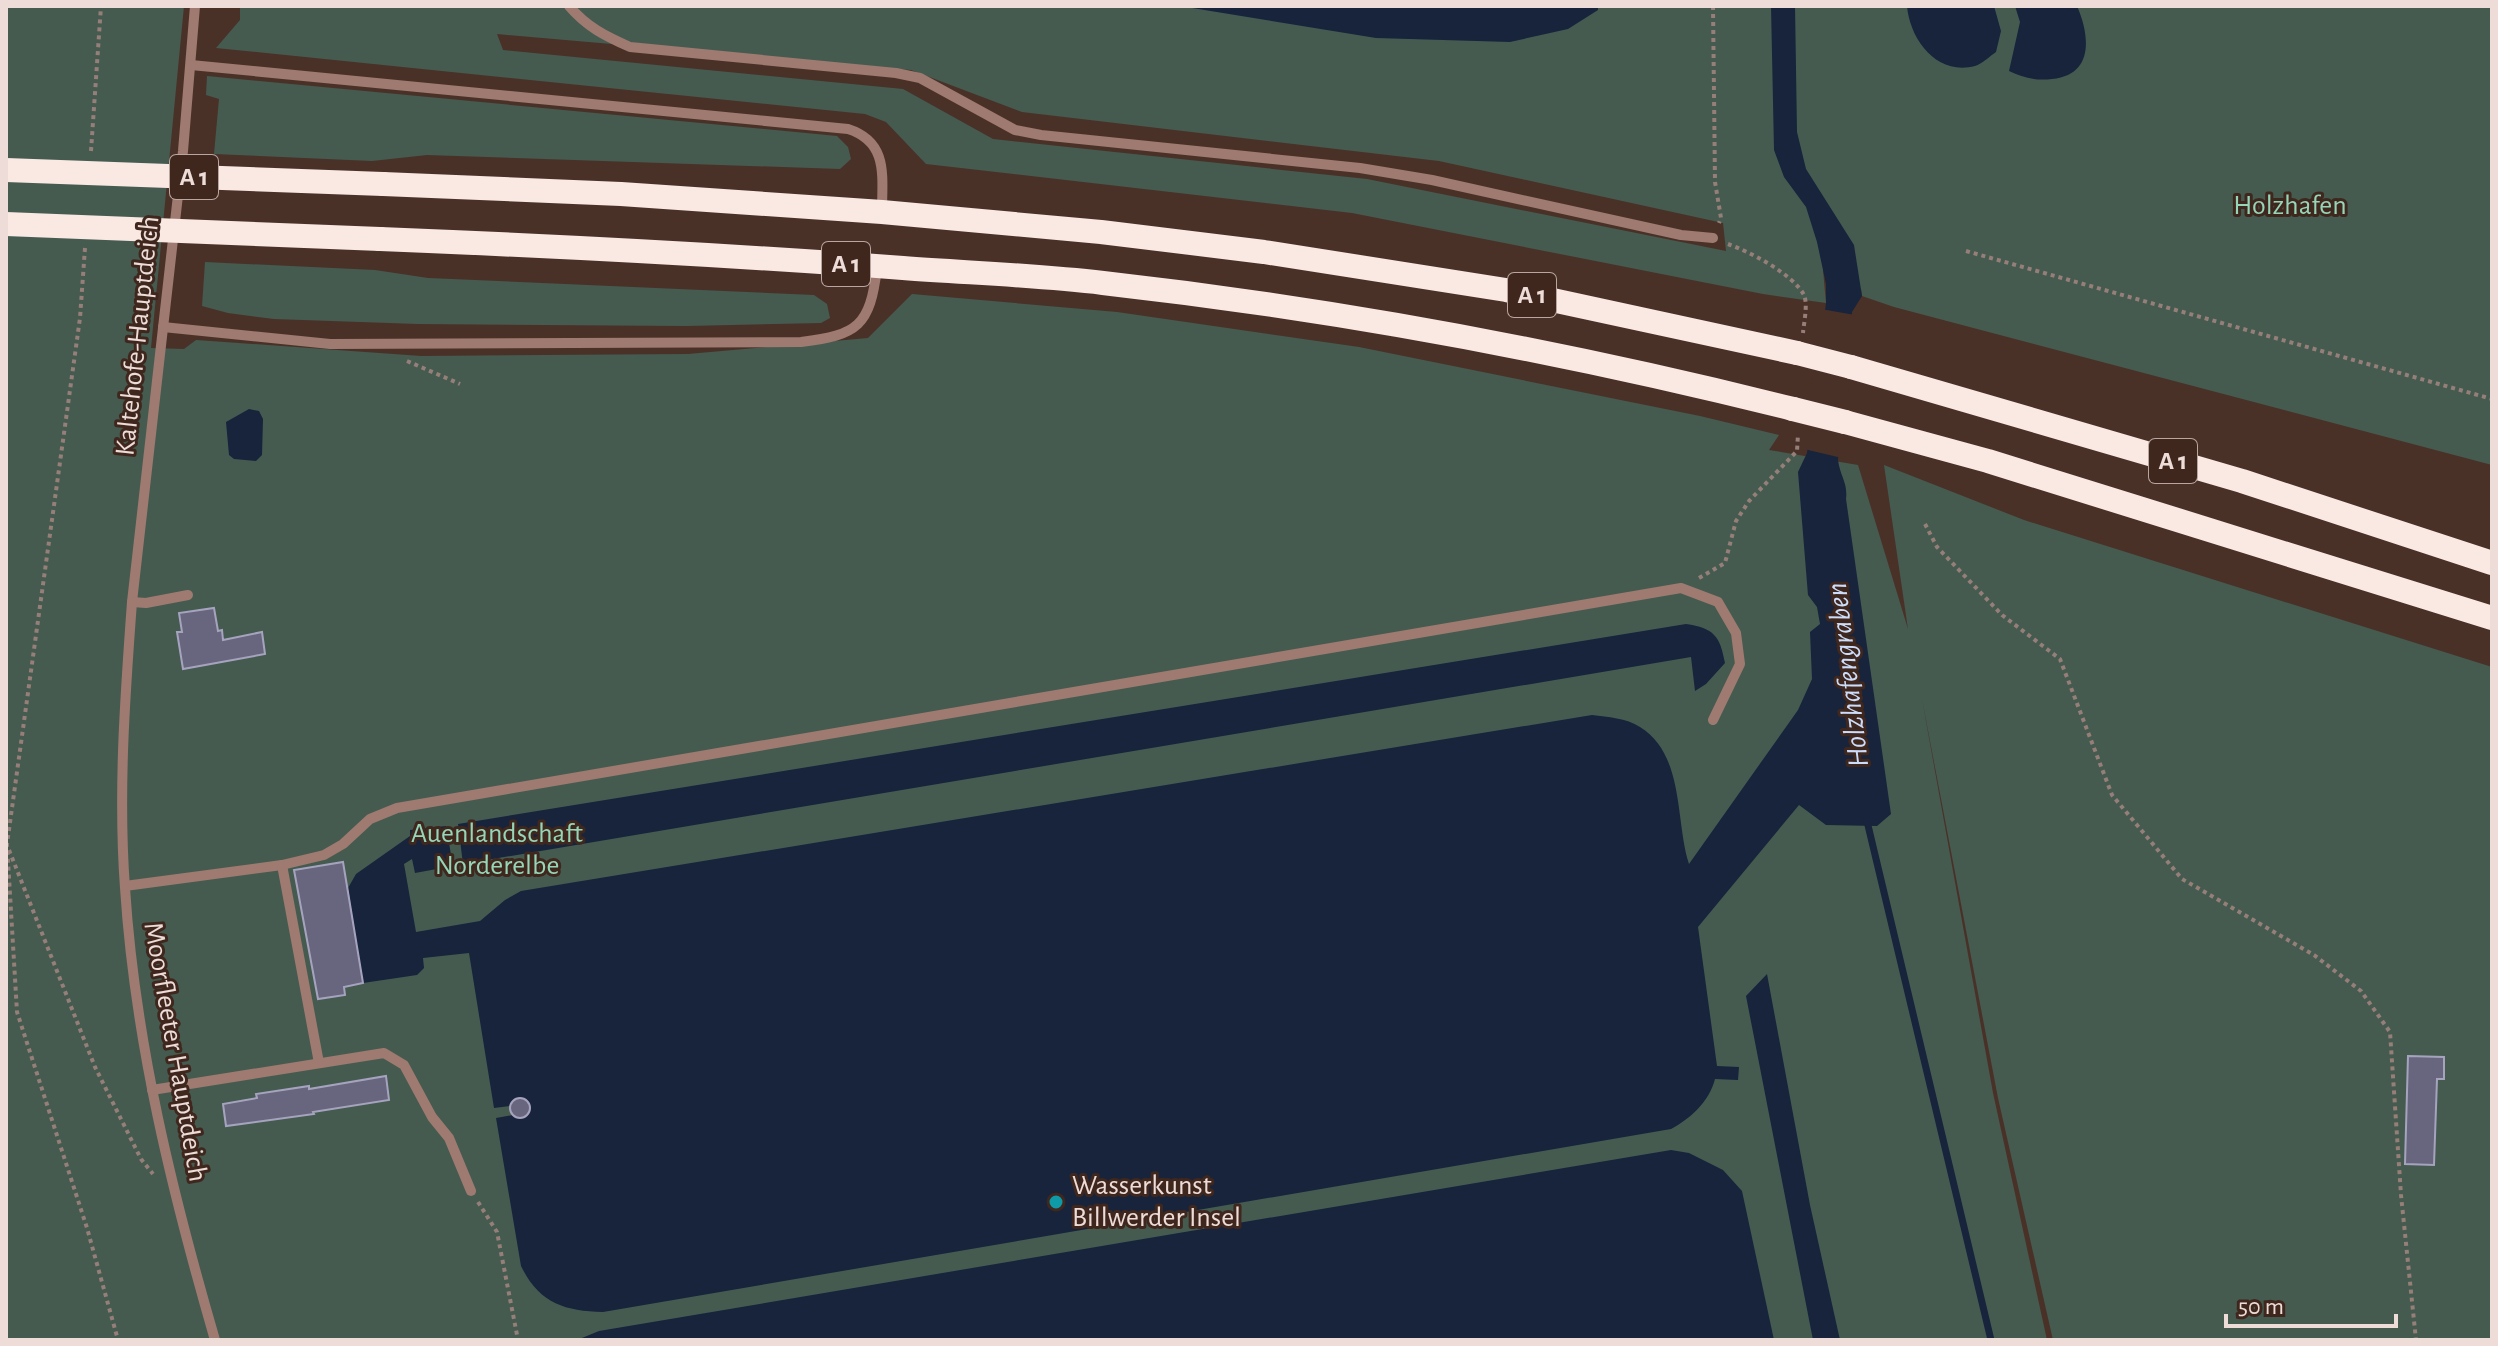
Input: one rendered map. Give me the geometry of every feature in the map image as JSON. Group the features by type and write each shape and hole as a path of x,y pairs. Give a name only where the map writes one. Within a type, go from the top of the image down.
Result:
{"highway":[{"name":"A 1","path":"6,170 621,194 882,212 1101,232 1264,252 1506,290 1851,367 2242,481 2492,563"},
{"name":"A 1","path":"6,224 619,248 1098,282 1264,302 1649,374 1845,422 1988,461 2492,618"}],"lane":[{"name":"Kaltehofe-Hauptdeich","path":"134,576 195,6"},
{"path":"569,6 586,24 630,47 920,78 1015,130 1372,170 1432,180 1681,235 1713,238"},
{"path":"191,65 848,129 869,140 879,155 882,212"},
{"path":"163,327 330,344 801,342 845,334 860,322 873,299 878,266"},
{"name":"Moorfleeter Hauptdeich","path":"134,576 124,756 125,886 132,961 152,1090 173,1184 215,1340"},
{"path":"125,886 282,865 324,855 343,844 370,819 397,808 1681,588 1718,602 1736,633 1740,664 1713,720"},
{"path":"132,602 146,603 188,595"},
{"path":"282,865 319,1063"},
{"path":"152,1090 384,1053 404,1065 432,1117 449,1138 471,1191"}],"path":[{"path":"1713,6 1715,182 1721,218 1713,238"},
{"path":"1966,251 2492,399"},
{"path":"80,318 7,844 17,1012 87,1228 118,1340"},
{"path":"403,344 404,360 460,384"},
{"path":"1681,588 1725,563 1736,521 1749,501 1797,451 1797,447"},
{"path":"1925,524 1937,547 2002,615 2060,659 2112,795 2182,879 2314,955 2361,991 2390,1032 2401,1195 2416,1340"},
{"path":"7,844 95,1067 141,1159 156,1177 173,1184"},
{"path":"471,1191 497,1232 518,1340"}],"green space":[{"name":"Auenlandschaft Norderelbe","path":"6,6 184,6 151,348 184,349 196,340 421,356 688,354 868,338 912,294 1117,312 1359,347 1700,416 1779,435 1769,450 1858,465 1908,629 1884,465 2024,520 2492,667 2492,1340 2053,1340 1998,1098 1922,699 1993,1093 2047,1340 6,1340"},
{"name":"Holzhafen","path":"240,6 2492,6 2492,465 1894,307 1862,296 1861,289 1823,270 1826,303 1763,294 1352,213 926,164 886,122 865,114 216,48 240,20","holes":["497,34 911,70 1022,112 1439,161 1723,223 1726,251 1367,179 993,139 903,89 503,50"]},
{"path":"207,76 837,136 848,147 851,159 840,169 427,155 372,161 214,154 219,99 206,95"},
{"path":"205,262 375,270 428,278 814,295 827,304 830,318 821,323 686,326 418,324 274,319 202,306"}],"water":[{"path":"1180,6 1598,6 1598,10 1568,29 1510,42 1376,38"},
{"path":"1771,6 1795,6 1797,132 1806,169 1854,245 1862,296 1852,312 1838,460 1846,488 1891,814 1877,826 1826,825 1799,805 1698,927 1717,1066 1739,1067 1738,1080 1715,1079 1698,1108 1671,1129 603,1312 565,1307 536,1289 521,1266 496,1118 513,1115 521,1118 530,1110 530,1105 521,1098 511,1106 494,1108 469,953 423,958 424,968 417,975 363,983 348,888 356,874 410,836 410,830 446,826 453,866 415,873 412,859 404,864 416,932 480,921 521,891 1592,715 1635,724 1654,739 1665,754 1672,771 1689,864 1798,710 1812,679 1810,632 1820,624 1817,607 1808,595 1798,472 1807,453 1826,284 1806,207 1784,177 1774,150"},
{"path":"1907,6 1994,6 2001,31 1996,52 1975,66 1949,66 1920,43 1909,19"},
{"path":"2015,6 2077,6 2086,41 2082,62 2075,70 2066,76 2046,80 2009,71 2020,22"},
{"path":"249,409 259,411 263,419 262,455 256,461 234,459 229,455 226,422"},
{"path":"1686,624 1703,628 1714,635 1721,646 1725,663 1695,691 1691,657 463,864 458,824"},
{"path":"1767,974 1810,1205 1840,1340 1813,1340 1746,996"},
{"path":"1671,1150 1689,1153 1723,1170 1742,1191 1774,1340 577,1340 599,1331"}],"pier":[{"path":"1821,309 1855,315 1842,458 1804,449"}],"building":[{"path":"214,608 223,640 262,632 265,654 183,669 177,632 182,632 179,613"},
{"path":"343,862 363,983 344,987 345,995 318,999 294,870"},
{"path":"2408,1056 2444,1057 2444,1079 2437,1079 2434,1165 2405,1164"},
{"path":"386,1076 389,1100 226,1126 223,1104 257,1098 256,1094"},
{"path":"520,1098 527,1101 530,1108 527,1115 520,1118 513,1115 510,1108 513,1101"}],"waterway":[{"name":"Holzhafengraben","path":"1866,817 1991,1340"}],"place":[{"name":"Wasserkunst Billwerder Insel","path":"1056,1202"}]}
